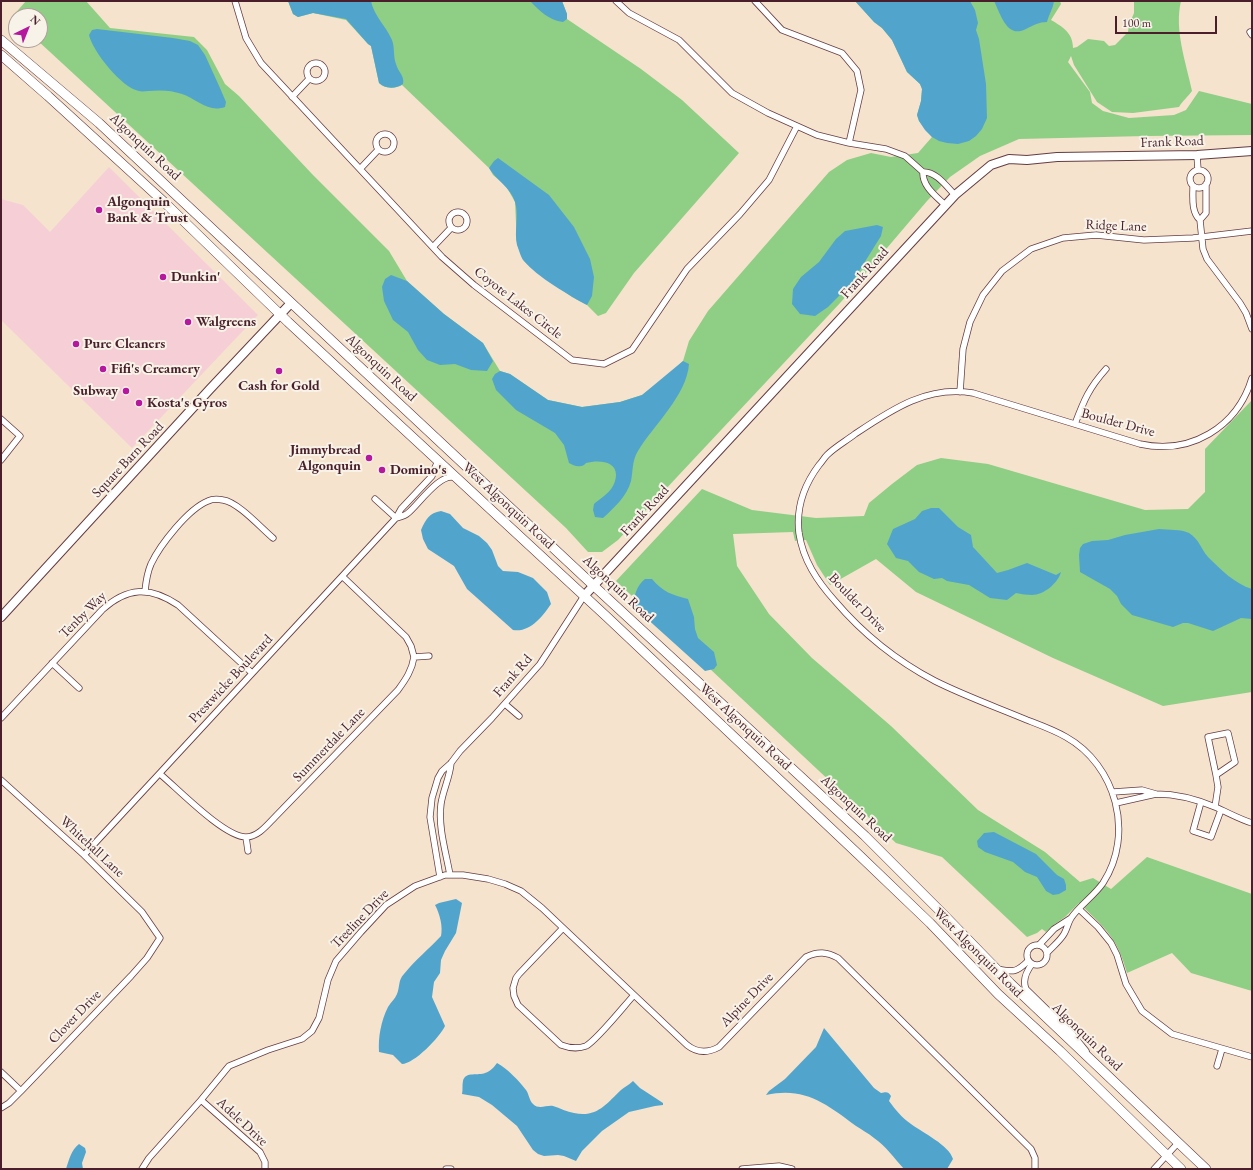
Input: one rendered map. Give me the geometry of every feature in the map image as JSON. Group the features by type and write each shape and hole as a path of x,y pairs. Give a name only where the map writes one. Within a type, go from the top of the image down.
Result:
{"main road":[{"name":"Algonquin Road","path":"1,40 99,123 594,586 865,836 996,969 1206,1169"},
{"name":"Algonquin Road","path":"1,55 164,202 280,315"},
{"name":"West Algonquin Road","path":"280,315 613,622 859,855 930,924 998,994 1181,1169"}],"street":[{"name":"Coyote Lakes Circle","path":"235,1 246,38 257,57 292,97 433,247 474,285 572,360 604,364 632,350 687,269 740,214 769,180 797,126"},
{"path":"616,1 629,13 679,40 732,93 818,135 849,143 886,148 905,156 925,172 938,177 955,195"},
{"path":"754,1 782,30 842,53 856,71 861,90 849,143"},
{"path":"292,97 309,79"},
{"path":"360,169 378,150"},
{"name":"Frank Road","path":"584,596 945,205 991,165 1009,159 1197,155 1252,151"},
{"path":"1197,155 1198,170"},
{"path":"1200,220 1206,213 1206,184 1208,181 1207,176 1203,171 1198,170 1194,171 1190,176 1190,182 1193,186 1196,216 1200,220 1203,249 1207,259 1240,303 1246,313 1252,329"},
{"path":"925,172 923,179 925,184 945,205"},
{"path":"1193,186 1200,188 1206,184"},
{"path":"433,247 452,228"},
{"name":"Ridge Lane","path":"960,392 963,349 970,322 983,295 1002,271 1030,250 1063,238 1096,235 1144,240 1202,238 1252,231"},
{"name":"Square Barn Road","path":"1,617 291,303"},
{"path":"1075,424 1082,404 1094,382 1106,369"},
{"name":"Boulder Drive","path":"1071,918 1064,935 1047,953 1046,960 1038,965 1030,962 1026,955 1028,950 1033,945 1039,945 1054,929 1080,910 1102,885 1114,860 1117,849 1119,827 1116,803 1113,792 1099,766 1085,751 1060,733 943,684 911,667 882,646 856,624 834,601 815,576 804,556 799,532 799,508 804,489 810,477 826,456 854,435 904,403 923,396 944,392 960,392 990,397 1145,445 1168,447 1184,444 1206,436 1228,420 1236,411 1250,386 1252,378"},
{"path":"1,419 20,436 1,460"},
{"name":"Prestwicke Boulevard","path":"84,855 396,518 401,509 432,476 438,460"},
{"name":"Prestwicke Boulevard","path":"396,518 407,514 438,482 445,478 453,477 459,480"},
{"path":"145,591 148,572 160,548 192,512 208,501 219,499 230,502 237,506 273,538"},
{"path":"375,499 396,518"},
{"path":"343,577 406,636 414,657 429,656"},
{"name":"Tenby Way","path":"1,718 111,602 127,593 145,591 167,597 178,605 252,673"},
{"name":"Frank Rd","path":"440,877 430,817 432,798 438,778 442,771 451,763 460,751 505,704 540,664 584,596"},
{"name":"Summerdale Lane","path":"246,837 260,832 398,690 408,678 414,657"},
{"path":"52,663 79,688"},
{"path":"505,704 519,716"},
{"path":"1215,807 1218,787 1208,737 1228,733 1234,762 1216,774"},
{"name":"Frank Rd","path":"450,875 440,812 443,791 450,773 451,763"},
{"path":"160,774 221,827 240,836 246,837 248,851"},
{"name":"Whitehall Lane","path":"1,780 84,855 142,912 160,938"},
{"path":"1113,792 1142,790 1156,794"},
{"path":"1116,803 1156,794 1171,794 1215,807 1252,823"},
{"path":"1201,802 1193,831 1211,837 1221,810"},
{"name":"Alpine Drive","path":"440,877 463,875 488,879 514,888 534,901 690,1047 702,1052 710,1051 723,1044 806,957 820,952 830,954 838,958 1031,1149 1035,1158 1035,1169"},
{"name":"Treeline Drive","path":"200,1100 229,1066 302,1039 312,1031 318,1018 328,980 336,961 386,905 415,886 440,877"},
{"path":"1080,910 1098,927 1111,943 1117,955 1126,984 1142,1011 1172,1034 1252,1057"},
{"path":"563,928 516,978 514,992 518,1004 561,1045 580,1048 592,1042 634,995"},
{"name":"Clover Drive","path":"1,1108 9,1103 21,1091 147,958 160,938"},
{"path":"1039,945 1043,947 1047,953"},
{"name":"Boulder Drive","path":"996,969 1011,972 1016,971 1030,962"},
{"name":"Boulder Drive","path":"1030,962 1025,976 1024,984 1026,989 1081,1044 1094,1063"},
{"path":"1217,1066 1222,1049"},
{"path":"1,1072 21,1091"},
{"name":"Adele Drive","path":"142,1169 149,1158 200,1100 260,1152 265,1162 265,1169"},
{"path":"1154,1169 1178,1143"},
{"path":"742,1169 779,1166 792,1169"},
{"path":"446,1169 451,1169"}],"shaded area":[{"path":"109,167 258,315 132,448 1,320 1,199 23,205 50,232"}],"green space":[{"path":"26,1 86,1 110,28 194,37 207,50 225,84 239,96 312,174 389,251 407,281 444,314 483,343 500,371 510,374 548,400 582,407 620,402 642,395 665,378 683,361 689,341 708,311 829,172 847,160 871,153 891,157 918,153 932,137 919,121 917,115 921,101 922,89 920,84 907,72 892,40 855,1 1060,1 1061,4 1051,20 1069,34 1073,43 1073,48 1077,47 1088,39 1104,41 1109,46 1115,45 1128,32 1134,13 1134,1 1181,1 1179,12 1180,35 1192,91 1179,107 1133,113 1112,112 1097,102 1074,65 1071,56 1068,62 1090,92 1092,103 1103,111 1129,118 1174,115 1186,110 1199,91 1252,104 1252,135 1019,139 980,156 950,177 927,201 841,302 618,540 602,552 588,552 566,528 46,48 48,48 48,8 20,8"},
{"path":"288,1 562,1 567,14 567,19 641,69 682,100 739,153 634,273 606,313 598,316 587,305 572,297 535,271 524,261 517,244 515,202 506,186 402,85 390,88 379,83 371,46 346,20 313,13 298,17 293,14"},
{"path":"1252,400 1252,692 1163,706 1053,658 916,592 876,559 830,585 817,565 806,540 795,541 793,532 733,534 737,566 769,614 812,658 891,726 978,810 1045,852 1080,882 1093,878 1111,889 1147,857 1252,894 1252,991 1191,973 1172,953 1127,973 1119,950 1109,934 1079,903 1065,917 1046,932 1042,929 1027,937 942,857 896,843 616,581 702,489 752,510 816,518 864,516 869,503 917,465 941,458 988,464 1145,510 1188,509 1205,492 1205,449"}],"water":[{"path":"288,1 371,1 377,16 392,40 395,61 402,76 403,84 391,88 379,83 371,46 346,19 313,13 298,17 293,14"},
{"path":"530,1 562,1 567,14 567,19 563,22 553,19"},
{"path":"855,1 970,1 975,10 978,23 976,30 979,39 986,84 987,118 982,129 976,136 969,141 958,144 947,143 932,137 925,130 917,115 921,101 922,89 920,84 907,72 892,40"},
{"path":"994,1 1054,1 1047,22 1039,23 1019,31 1014,31 1009,28 1002,19"},
{"path":"97,29 173,38 190,41 198,45 205,55 220,88 226,102 225,107 208,107 187,96 174,92 161,90 139,91 132,88 109,68 96,50 89,35 92,30"},
{"path":"498,158 549,195 574,227 590,259 594,277 592,296 587,305 545,279 529,267 523,260 516,240 517,212 515,202 507,188 489,168"},
{"path":"877,225 883,227 881,236 851,284 828,307 815,316 800,314 792,304 793,289 801,277 819,262 836,239 845,231"},
{"path":"391,275 407,281 444,314 483,343 493,361 487,371 471,370 455,364 440,365 427,360 418,350 408,332 393,320 384,301 382,287 385,279"},
{"path":"683,361 689,364 687,376 676,399 644,441 636,455 631,481 623,497 603,518 595,517 593,510 594,504 606,495 614,485 616,475 613,466 605,462 586,463 582,466 575,466 569,463 564,445 555,433 516,410 496,390 492,379 495,374 500,371 510,374 548,400 582,407 620,402 642,395"},
{"path":"931,508 939,508 958,527 971,535 973,547 997,573 1027,563 1056,575 1061,572 1057,580 1050,588 1041,593 1032,595 1016,593 1007,600 990,598 969,585 947,581 942,578 934,579 919,572 908,561 896,558 887,544 893,529 915,519 922,511"},
{"path":"441,511 450,514 463,528 479,536 487,543 492,550 498,566 503,571 518,572 533,578 547,592 551,604 535,623 525,629 513,630 467,589 454,566 428,549 423,539 421,530 428,517"},
{"path":"1159,529 1178,530 1189,533 1198,541 1208,557 1223,571 1240,584 1252,589 1252,619 1241,618 1213,631 1188,623 1183,623 1173,627 1132,615 1121,604 1117,596 1110,589 1080,572 1079,555 1080,548 1083,544 1092,541 1108,540 1125,535"},
{"path":"645,579 652,579 668,592 688,599 694,617 695,629 698,638 714,652 717,665 714,669 705,671 634,607 636,592 640,584"},
{"path":"994,832 1036,854 1057,875 1064,879 1066,890 1059,894 1053,895 1046,891 1037,877 1025,872 1013,862 985,852 978,847 977,841 984,833"},
{"path":"456,899 462,903 456,933 441,960 440,973 434,982 432,997 445,1026 438,1037 420,1055 407,1063 402,1064 393,1055 379,1052 382,1023 388,1007 397,994 402,976 441,936 441,920 435,905"},
{"path":"824,1028 874,1088 881,1093 887,1092 890,1094 891,1096 889,1101 908,1122 941,1144 951,1154 953,1159 947,1169 904,1169 878,1141 825,1104 804,1095 792,1093 766,1095 785,1079 816,1047"},
{"path":"497,1063 517,1079 526,1090 535,1106 538,1107 553,1106 582,1114 595,1112 606,1105 622,1089 633,1081 640,1088 663,1103 663,1105 629,1112 602,1131 582,1151 576,1161 558,1155 544,1156 533,1150 517,1126 492,1105 479,1097 462,1094 463,1081 466,1076 487,1072"},
{"path":"79,1144 85,1148 86,1152 82,1163 83,1169 66,1169 72,1152"}],"place":[{"name":"Algonquin Bank & Trust","path":"99,210"},
{"name":"Dunkin'","path":"163,277"},
{"name":"Walgreens","path":"188,322"},
{"name":"Pure Cleaners","path":"76,344"},
{"name":"Fifi's Creamery","path":"103,369"},
{"name":"Cash for Gold","path":"279,371"},
{"name":"Subway","path":"126,391"},
{"name":"Kosta's Gyros","path":"139,403"},
{"name":"Jimmybread Algonquin","path":"369,458"},
{"name":"Domino's","path":"382,470"}]}
